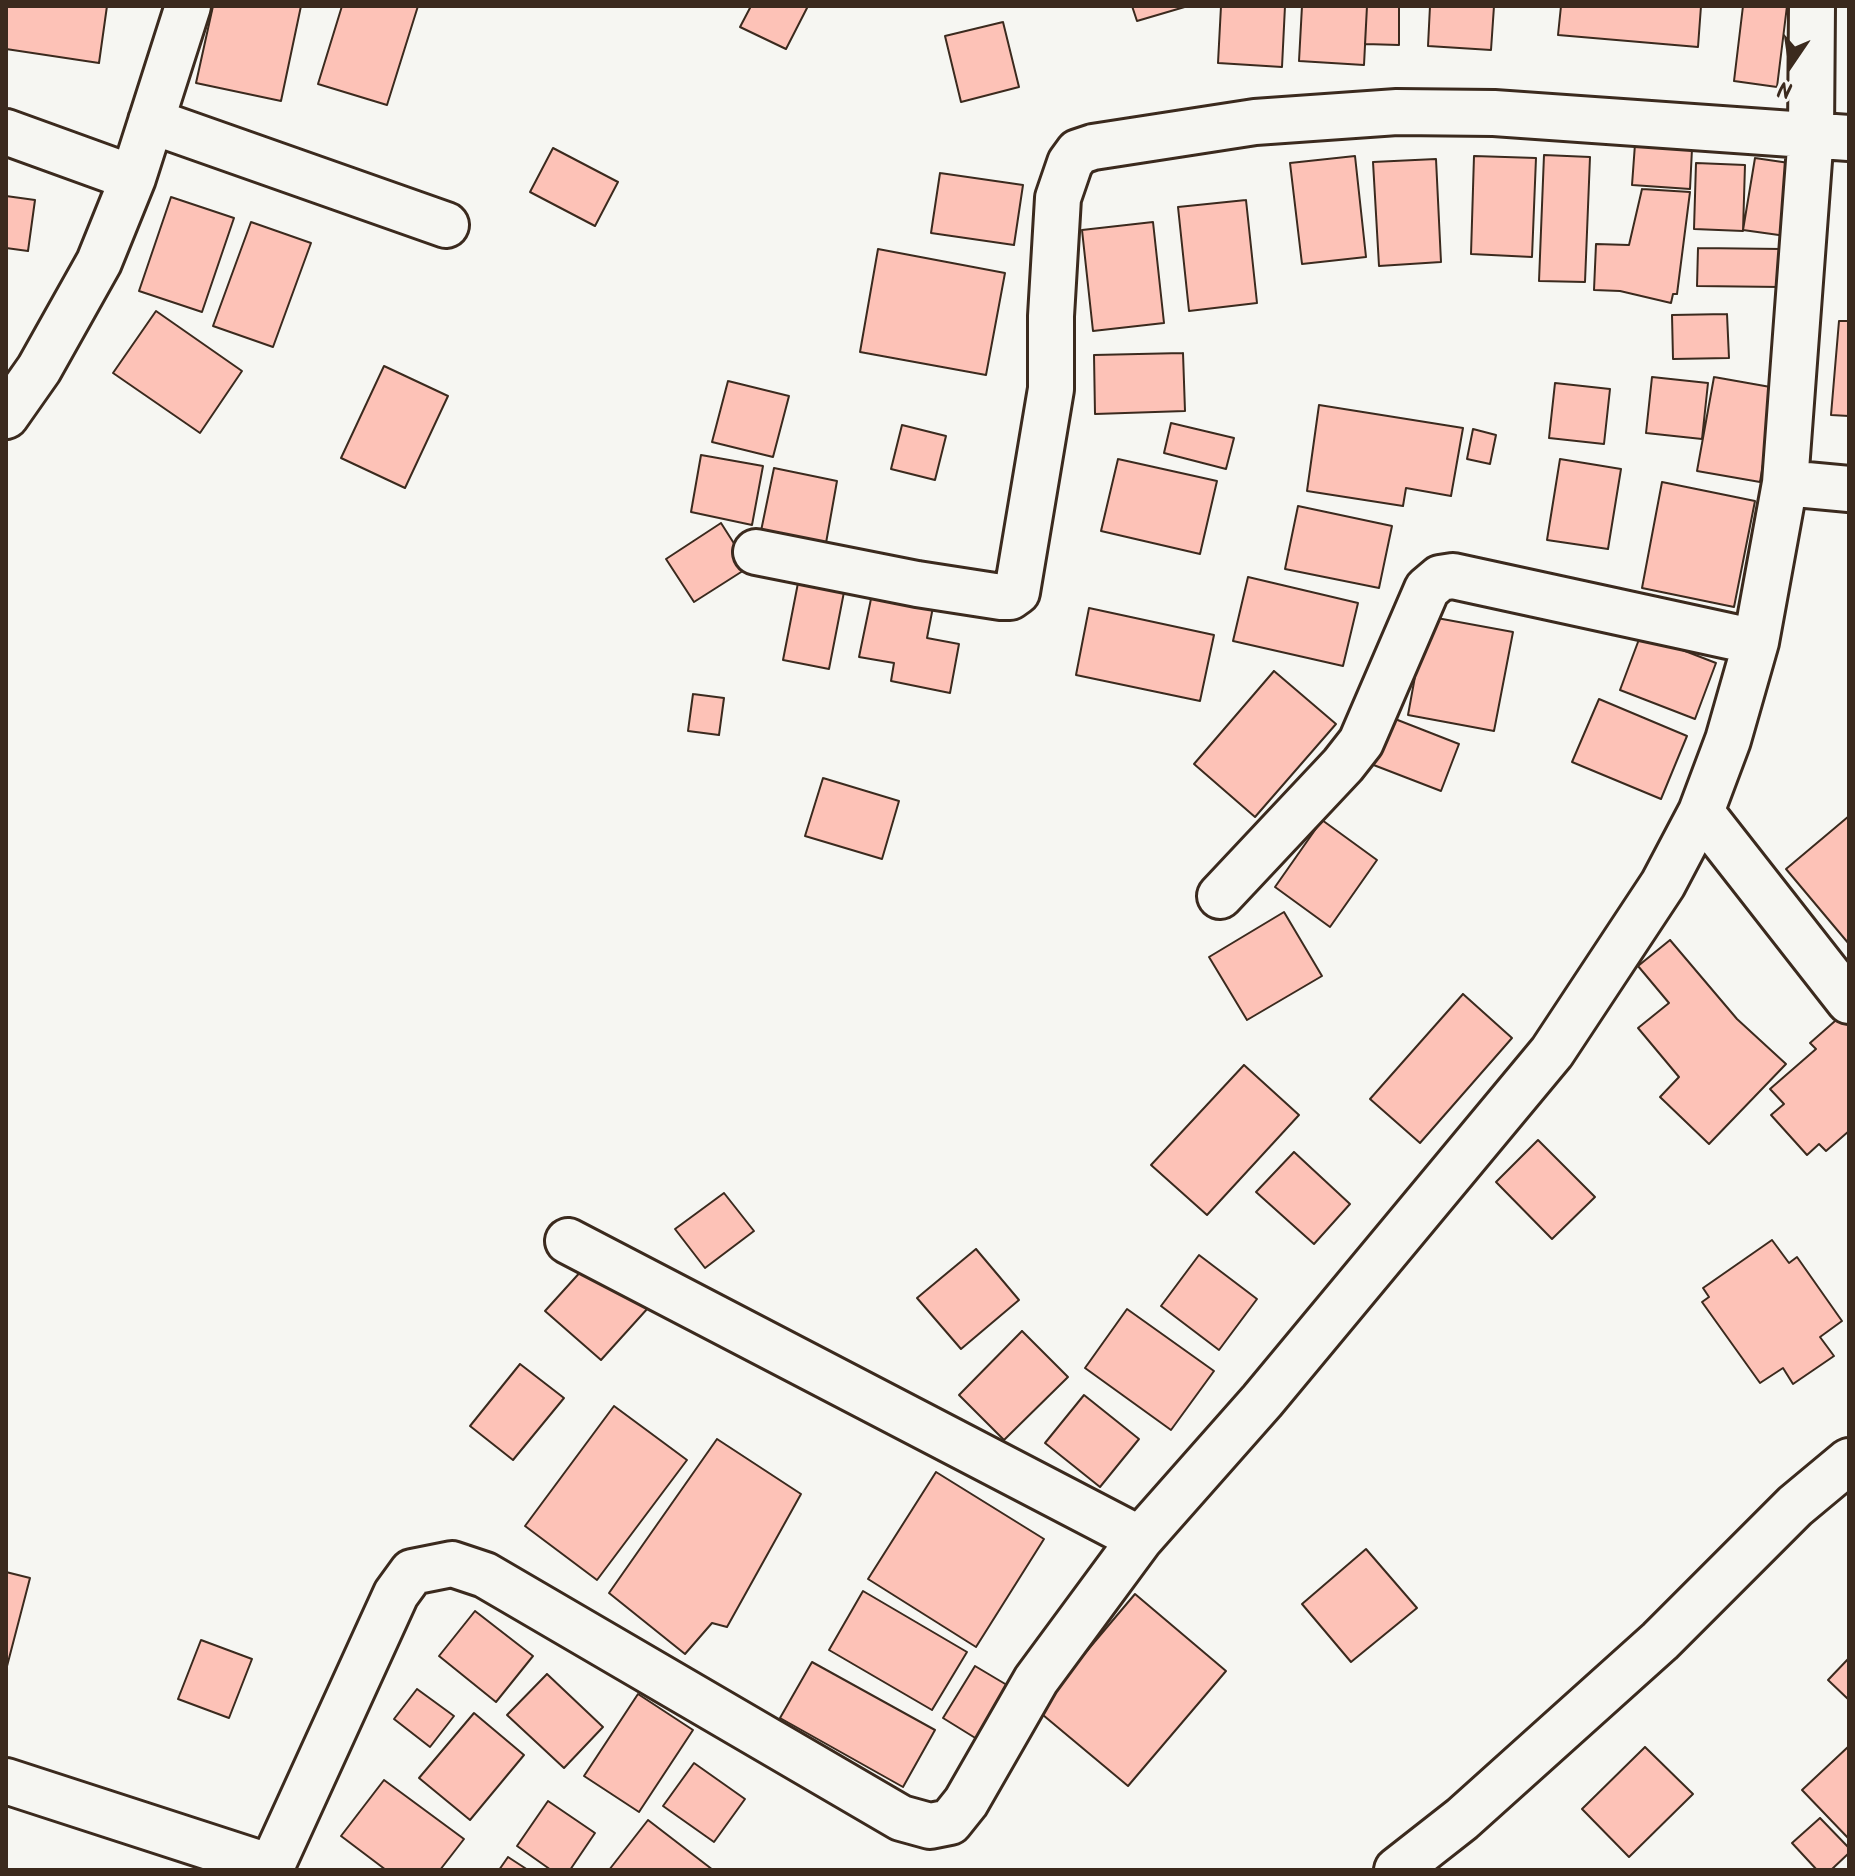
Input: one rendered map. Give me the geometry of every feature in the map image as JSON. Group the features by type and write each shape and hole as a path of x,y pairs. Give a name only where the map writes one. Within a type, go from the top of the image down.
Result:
{"street":[{"path":"6,416 39,369 99,262 133,178 188,6"},
{"path":"6,1781 270,1868 396,1594 412,1572 452,1564 485,1575 901,1818 930,1826 950,1822 966,1802 1036,1680 1140,1539 1262,1401 1519,1095 1655,896 1701,812 1728,740 1756,642 1785,483 1830,136 1812,6"},
{"path":"756,552 1001,597 1010,597 1017,592 1051,389 1051,316 1058,198 1070,163 1078,152 1093,147 1255,122 1366,113 1494,113 1830,136"},
{"path":"151,121 446,225"},
{"path":"6,132 133,178"},
{"path":"1785,483 1849,489"},
{"path":"1220,896 1361,742 1427,589 1440,578 1453,576 1756,642"},
{"path":"1701,812 1849,1001"},
{"path":"568,1241 1140,1539"},
{"path":"1397,1870 1462,1819 1660,1641 1795,1506 1849,1461"}],"building":[{"path":"6,6 107,6 99,63 6,49"},
{"path":"213,6 301,6 281,101 196,83"},
{"path":"342,6 418,6 387,105 318,84"},
{"path":"751,6 808,6 786,49 740,27"},
{"path":"1132,6 1188,6 1137,21"},
{"path":"1221,6 1285,6 1282,67 1218,63"},
{"path":"1302,6 1367,6 1364,65 1299,61"},
{"path":"1367,6 1399,6 1399,45 1365,44"},
{"path":"1430,6 1494,6 1491,50 1428,46"},
{"path":"1561,6 1701,6 1698,47 1558,35"},
{"path":"1743,6 1787,6 1777,87 1734,81"},
{"path":"1003,22 1019,87 961,102 945,36"},
{"path":"1635,144 1692,149 1690,189 1632,185"},
{"path":"553,148 618,182 595,226 530,192"},
{"path":"1544,155 1590,157 1585,282 1539,281"},
{"path":"1355,156 1366,257 1302,264 1290,163"},
{"path":"1474,156 1536,158 1532,257 1471,254"},
{"path":"1755,158 1796,164 1786,236 1743,230"},
{"path":"1436,159 1441,262 1379,266 1373,162"},
{"path":"1696,163 1745,165 1743,231 1694,229"},
{"path":"940,173 1023,185 1014,245 931,233"},
{"path":"1642,189 1690,192 1677,294 1673,294 1671,303 1620,291 1594,290 1596,244 1629,245"},
{"path":"6,196 35,200 28,251 6,248"},
{"path":"171,197 234,218 202,312 139,291"},
{"path":"1246,200 1257,303 1189,311 1178,207"},
{"path":"251,222 311,243 273,347 213,326"},
{"path":"1153,222 1164,323 1093,331 1082,230"},
{"path":"1698,248 1782,249 1781,287 1697,286"},
{"path":"878,249 1005,273 986,375 860,352"},
{"path":"156,311 242,371 200,433 113,373"},
{"path":"1727,314 1729,358 1673,359 1672,315"},
{"path":"1839,321 1849,321 1849,416 1831,415"},
{"path":"1183,353 1185,411 1095,414 1094,355"},
{"path":"384,366 448,396 405,488 341,458"},
{"path":"1652,377 1708,383 1702,439 1646,433"},
{"path":"1714,377 1776,388 1760,482 1697,471"},
{"path":"728,381 789,396 773,457 712,442"},
{"path":"1555,383 1610,389 1604,444 1549,438"},
{"path":"1319,405 1463,428 1451,496 1406,488 1403,506 1307,491"},
{"path":"1171,423 1234,438 1226,469 1164,453"},
{"path":"902,425 946,436 935,480 891,469"},
{"path":"1473,429 1496,435 1490,464 1467,459"},
{"path":"701,455 763,466 752,525 691,512"},
{"path":"1118,459 1217,481 1200,554 1101,531"},
{"path":"1560,459 1621,469 1608,549 1547,540"},
{"path":"774,468 837,481 826,543 761,531"},
{"path":"1662,482 1755,501 1734,607 1642,588"},
{"path":"1298,506 1392,526 1379,588 1285,569"},
{"path":"721,523 749,567 694,602 666,559"},
{"path":"1248,577 1358,603 1343,666 1233,641"},
{"path":"798,583 844,592 829,669 783,660"},
{"path":"872,594 933,607 927,638 959,644 950,693 891,681 894,663 859,657"},
{"path":"1089,608 1214,635 1200,701 1076,675"},
{"path":"1426,616 1513,632 1494,731 1408,715"},
{"path":"1641,634 1716,663 1695,719 1620,690"},
{"path":"1274,671 1336,724 1255,817 1194,764"},
{"path":"693,694 724,698 719,735 688,731"},
{"path":"1599,699 1687,736 1661,799 1572,762"},
{"path":"1390,717 1459,744 1441,791 1371,764"},
{"path":"823,778 899,801 882,859 805,836"},
{"path":"1849,816 1849,944 1786,869"},
{"path":"1322,820 1377,860 1330,927 1275,887"},
{"path":"1284,912 1322,976 1247,1020 1209,957"},
{"path":"1670,940 1737,1019 1786,1064 1709,1144 1660,1097 1679,1077 1638,1028 1669,1003 1638,966"},
{"path":"1463,994 1512,1038 1420,1143 1370,1099"},
{"path":"1843,1014 1849,1021 1849,1131 1826,1151 1819,1144 1807,1155 1771,1115 1784,1104 1770,1089 1816,1049 1810,1043"},
{"path":"1244,1065 1299,1115 1207,1215 1151,1165"},
{"path":"1538,1140 1595,1197 1552,1239 1496,1182"},
{"path":"1294,1152 1350,1204 1314,1244 1256,1192"},
{"path":"724,1193 754,1231 705,1268 675,1229"},
{"path":"1772,1240 1789,1263 1797,1257 1842,1321 1820,1337 1834,1356 1793,1384 1783,1368 1760,1383 1702,1302 1709,1297 1703,1288"},
{"path":"976,1249 1019,1300 961,1349 917,1298"},
{"path":"1199,1255 1257,1299 1219,1350 1161,1306"},
{"path":"593,1258 648,1308 601,1360 545,1311"},
{"path":"1127,1309 1214,1371 1171,1430 1085,1368"},
{"path":"1022,1331 1068,1377 1004,1440 959,1395"},
{"path":"520,1364 564,1398 513,1460 470,1426"},
{"path":"1084,1395 1139,1439 1100,1487 1045,1443"},
{"path":"614,1406 687,1460 597,1580 525,1526"},
{"path":"717,1439 801,1494 727,1627 712,1623 685,1654 609,1593"},
{"path":"936,1472 1044,1539 976,1647 868,1579"},
{"path":"1366,1549 1417,1608 1351,1662 1302,1604"},
{"path":"6,1572 30,1578 6,1670"},
{"path":"863,1591 967,1652 932,1710 829,1650"},
{"path":"1135,1594 1226,1671 1128,1786 1037,1710"},
{"path":"475,1611 533,1656 496,1702 439,1656"},
{"path":"201,1640 252,1659 229,1718 178,1699"},
{"path":"1849,1658 1849,1700 1828,1680"},
{"path":"812,1662 935,1730 903,1787 780,1718"},
{"path":"975,1666 1017,1691 985,1744 943,1718"},
{"path":"547,1674 603,1727 564,1768 507,1715"},
{"path":"417,1689 454,1716 430,1747 394,1719"},
{"path":"638,1694 693,1730 639,1812 584,1776"},
{"path":"474,1713 524,1755 470,1820 419,1778"},
{"path":"1849,1746 1849,1839 1802,1790"},
{"path":"1645,1747 1693,1794 1629,1857 1582,1809"},
{"path":"694,1763 745,1799 714,1842 663,1806"},
{"path":"384,1780 464,1839 440,1870 386,1870 341,1836"},
{"path":"548,1801 595,1833 570,1870 551,1870 517,1846"},
{"path":"1820,1818 1849,1848 1849,1853 1831,1870 1817,1870 1792,1843"},
{"path":"648,1820 713,1870 609,1870"},
{"path":"508,1857 528,1870 499,1870"}]}
